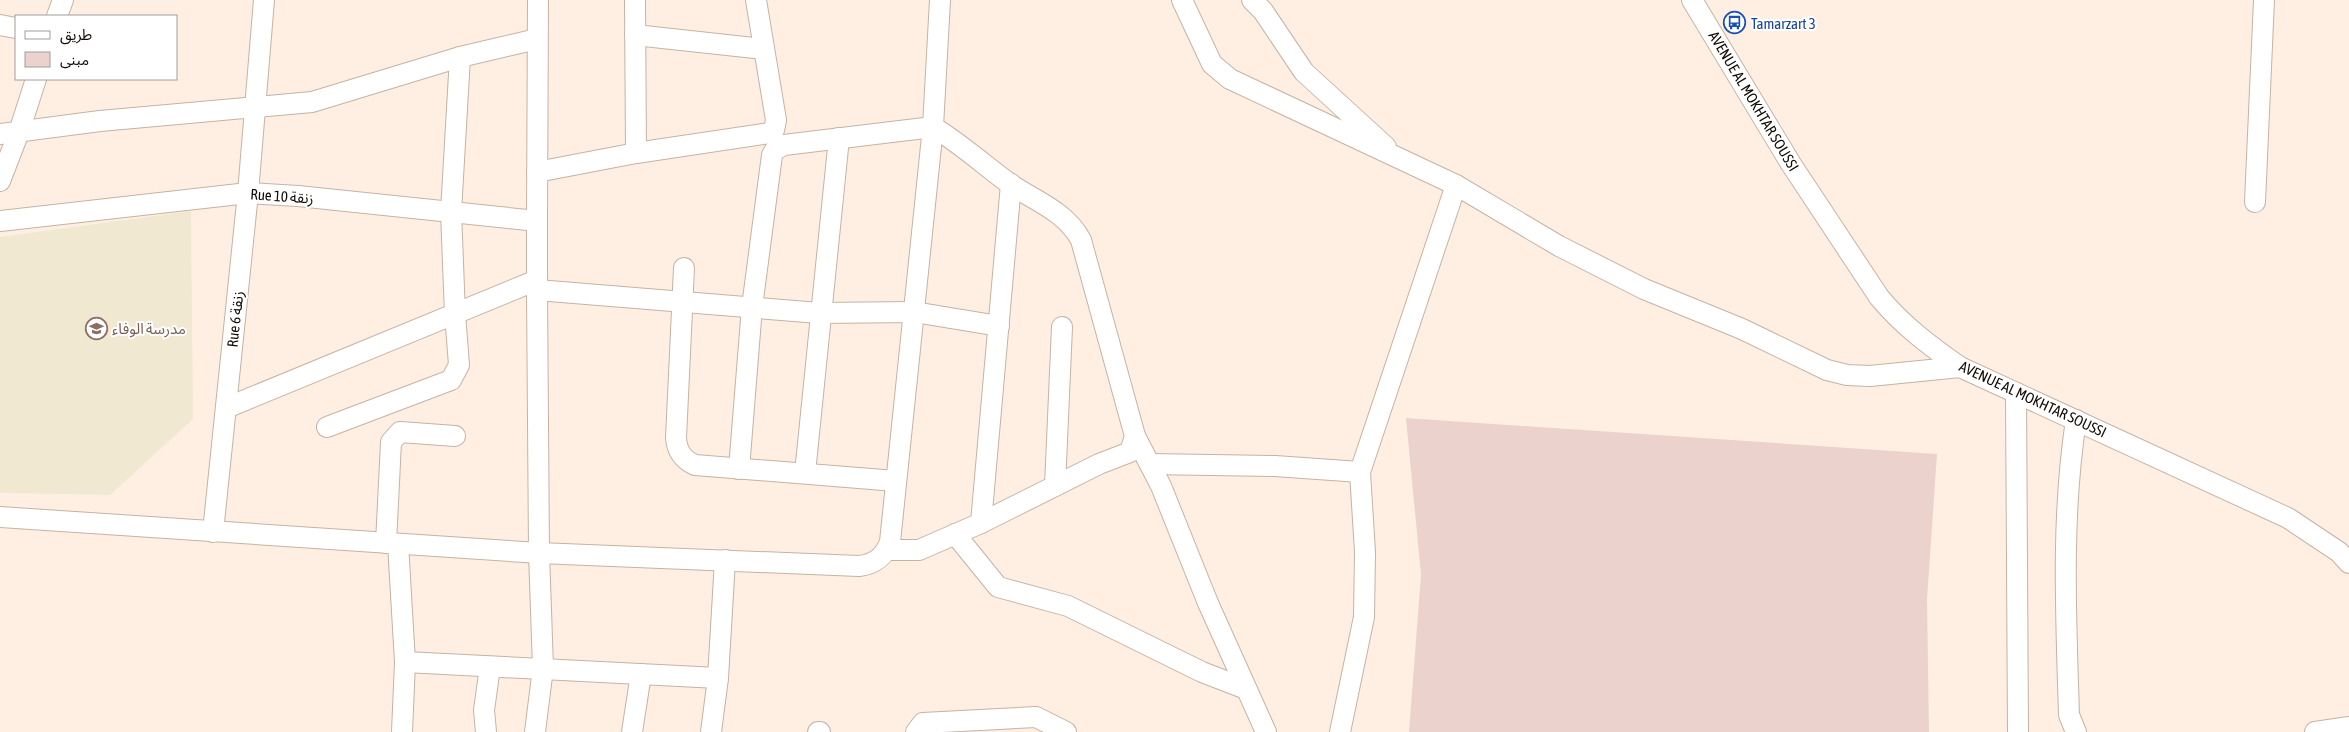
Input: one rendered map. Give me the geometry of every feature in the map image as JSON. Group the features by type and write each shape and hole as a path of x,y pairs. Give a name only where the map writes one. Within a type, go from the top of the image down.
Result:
{"street":[{"path":"57,15 63,0"},
{"name":"Rue 6 زنقة","path":"212,532 248,193 264,0"},
{"path":"535,732 543,668 539,553 536,221 538,0"},
{"path":"635,0 636,153"},
{"path":"537,172 636,153 770,134 774,130 776,120 756,0"},
{"path":"0,517 539,553 859,566 875,562 887,550 890,542 933,127 940,0"},
{"path":"1182,0 1207,56 1217,71 1230,80 1402,162 1456,185 1559,246 1644,289 1742,329 1827,370 1847,375 1870,376 1960,367"},
{"path":"1252,0 1263,11 1297,65 1402,162"},
{"name":"AVENUE AL MOKHTAR SOUSSI","path":"1692,0 1791,164 1878,297 1891,312 1927,344 1960,367 2288,518 2346,552"},
{"path":"2255,202 2264,0"},
{"path":"0,25 15,28"},
{"path":"636,35 764,50"},
{"path":"10,133 100,121 312,102 460,57 537,38"},
{"path":"327,427 451,380 459,365 451,212 460,57"},
{"path":"0,181 10,133 36,80"},
{"path":"738,469 752,307 772,155 775,150 784,145 933,127 949,136 1011,184 1062,215 1074,226 1082,240 1135,436 1150,464 1266,732"},
{"path":"805,473 819,312 839,138"},
{"path":"981,522 1011,184"},
{"path":"1340,732 1364,617 1364,552 1360,472 1456,185"},
{"name":"Rue 10 زنقة","path":"0,221 248,193 298,196 536,221"},
{"path":"684,268 676,438 679,453 688,462 695,465 896,481"},
{"path":"226,408 455,314 537,285 819,312 914,312 999,326"},
{"path":"1055,486 1062,328"},
{"path":"2016,393 2018,732"},
{"path":"2076,420 2068,469 2064,561 2069,715 2076,732"},
{"path":"402,732 405,662 392,543 391,442 400,432 455,436"},
{"path":"887,550 919,550 981,522 1099,464 1130,452 1135,436"},
{"path":"1150,464 1275,466 1360,472"},
{"path":"954,534 998,587 1068,606 1194,668 1246,689"},
{"path":"711,732 718,678 725,560"},
{"path":"405,662 718,678"},
{"path":"486,732 484,710 490,666"},
{"path":"632,732 640,674"},
{"path":"916,732 922,723 953,727 1010,725 1036,717 1066,732"},
{"path":"2315,732 2349,727"}],"shaded area":[{"name":"مدرسة الوفاء","path":"191,211 193,419 110,495 0,493 0,237"}],"building":[{"path":"1406,418 1937,454 1927,599 1929,732 1409,732 1421,575"}],"place":[{"name":"Tamarzart 3","path":"1735,23"},
{"name":"مدرسة الوفاء","path":"96,328"}]}
